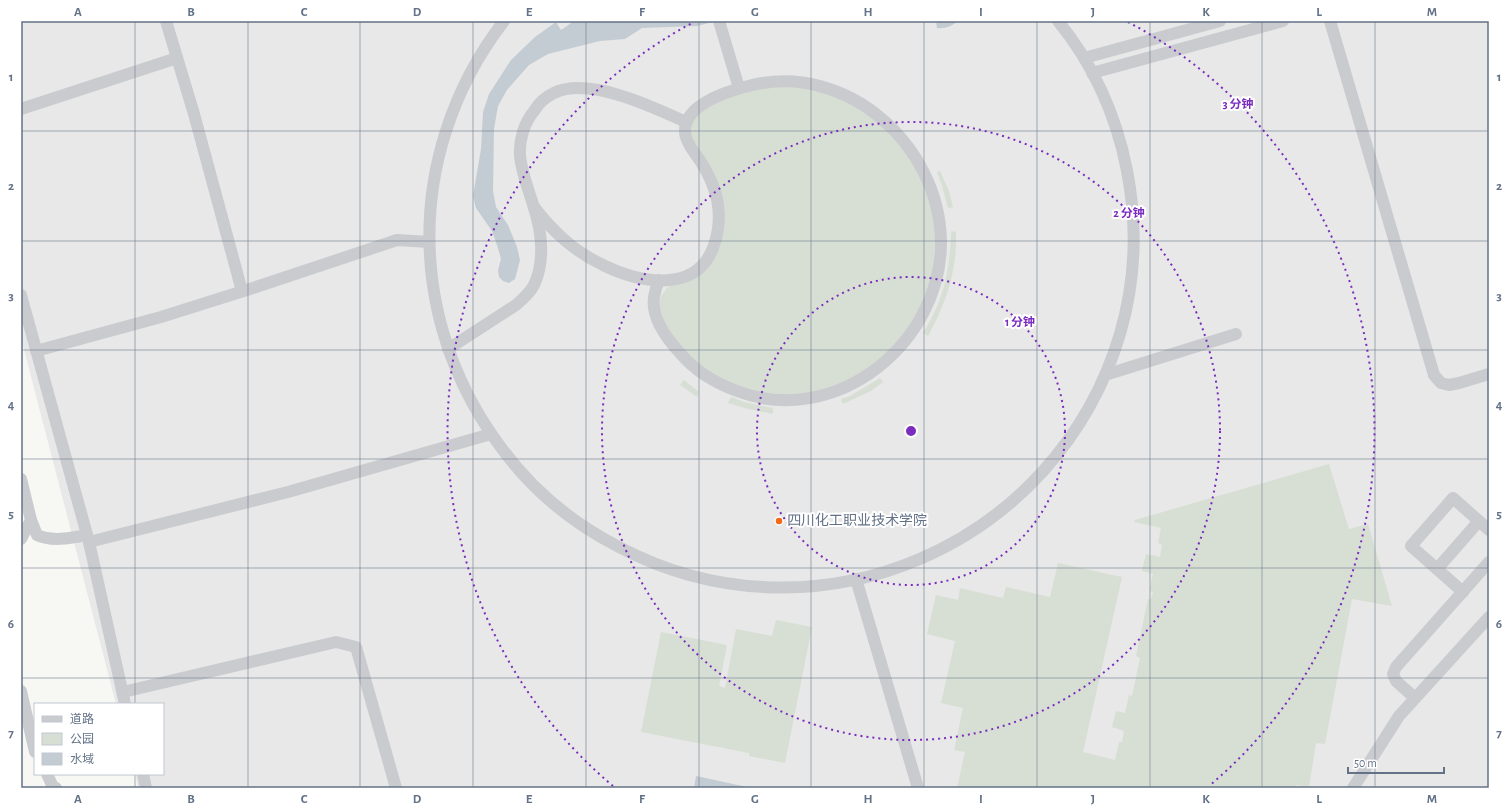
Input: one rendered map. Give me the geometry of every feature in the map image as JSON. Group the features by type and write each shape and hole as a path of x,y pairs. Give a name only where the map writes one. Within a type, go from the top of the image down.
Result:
{"street":[{"path":"166,21 194,114 242,291"},
{"path":"504,21 486,46 473,68 451,115 443,139 435,177 430,216 429,242 434,293 439,319 448,349 466,392 491,434 508,457 525,476 543,495 563,512 606,541 653,563 703,578 754,586 806,587 856,580 889,571 932,554 955,542 998,514 1037,479 1058,455 1084,417 1105,375 1119,338 1129,297 1132,265 1133,219 1130,187 1120,143 1110,112 1092,72 1058,21"},
{"path":"1084,58 1220,21"},
{"path":"1092,72 1283,21"},
{"path":"1330,21 1434,375 1441,383 1445,385 1459,383 1489,374"},
{"path":"719,23 739,88"},
{"path":"21,109 176,58"},
{"path":"534,207 555,232 584,255 600,264 629,276 659,280 672,280 685,277 698,270 712,251 718,230 717,200 704,166 686,139 686,122 691,113 722,94 760,83 778,82 809,85 832,91 849,97 870,110 894,129 906,142 919,162 932,190 937,207 941,243 937,278 925,310 910,334 896,352 879,367 855,383 823,395 806,399 788,400 758,398 728,388 698,371 685,360 664,333 657,317 654,306 654,297 659,280"},
{"path":"448,349 516,305 526,297 534,286 541,260 539,224 522,170 520,142 524,126 530,116 546,97 555,92 575,88 595,89 612,93 656,108 686,122"},
{"path":"36,351 161,317 397,240 429,242"},
{"path":"21,295 88,538 124,698 336,642 356,647 396,788"},
{"path":"1105,375 1236,334"},
{"path":"21,479 31,520 37,535 45,538 88,538 288,492 491,434"},
{"path":"1463,592 1411,546 1453,498 1489,530"},
{"path":"21,539 31,520"},
{"path":"1436,569 1479,521"},
{"path":"1415,698 1396,681 1393,674 1396,667 1489,562"},
{"path":"856,580 918,788"},
{"path":"1353,788 1389,729 1415,698 1489,617"},
{"path":"21,691 34,748"},
{"path":"48,775 56,788"},
{"path":"143,775 146,788"}],"shaded area":[{"name":"四川化工职业技术学院","path":"21,21 1489,21 1489,788 138,788 135,775 164,775 164,703 116,703 21,338"}],"green space":[{"path":"779,86 814,89 847,101 891,131 922,174 936,225 933,277 914,323 881,361 838,386 788,397 744,390 701,368 667,331 659,306 661,296 667,288 673,284 687,281 722,230 690,137 690,124 703,109 740,92"},
{"path":"940,171 949,191 953,207 948,208 937,172"},
{"path":"951,231 956,232 953,273 941,310 928,336 923,333 941,297 949,259"},
{"path":"880,378 883,382 871,391 843,404 841,399 850,396"},
{"path":"684,380 699,392 697,397 680,385"},
{"path":"731,397 744,402 773,408 773,414 728,403"},
{"path":"1329,464 1349,529 1368,524 1392,606 1352,599 1325,744 1316,743 1309,787 1296,785 1294,788 957,788 965,752 954,750 963,708 941,703 955,641 927,634 936,595 958,600 960,588 1003,598 1006,587 1050,597 1058,563 1122,577 1083,752 1115,760 1119,742 1122,742 1124,731 1112,727 1116,711 1125,713 1129,695 1132,696 1140,658 1136,656 1148,599 1151,599 1153,592 1149,591 1153,574 1142,571 1146,554 1160,557 1162,545 1158,543 1161,528 1134,522 1135,520"},
{"path":"776,620 812,627 785,763 749,756 749,753 641,732 661,632 727,645 719,686 725,688 736,629 772,636"}],"water":[{"path":"574,21 717,21 697,26 642,28 625,39 600,41 548,54 529,65 507,90 498,106 494,129 493,191 496,207 508,225 517,247 520,260 515,279 509,283 503,281 499,277 498,270 501,259 497,245 492,231 476,208 473,196 481,149 483,112 489,94 511,60 535,37 556,22 561,30"},
{"path":"936,21 958,21 948,27 937,28"},
{"path":"696,776 747,787 747,788 694,788"}],"place":[{"name":"四川化工职业技术学院","path":"779,521"}]}
